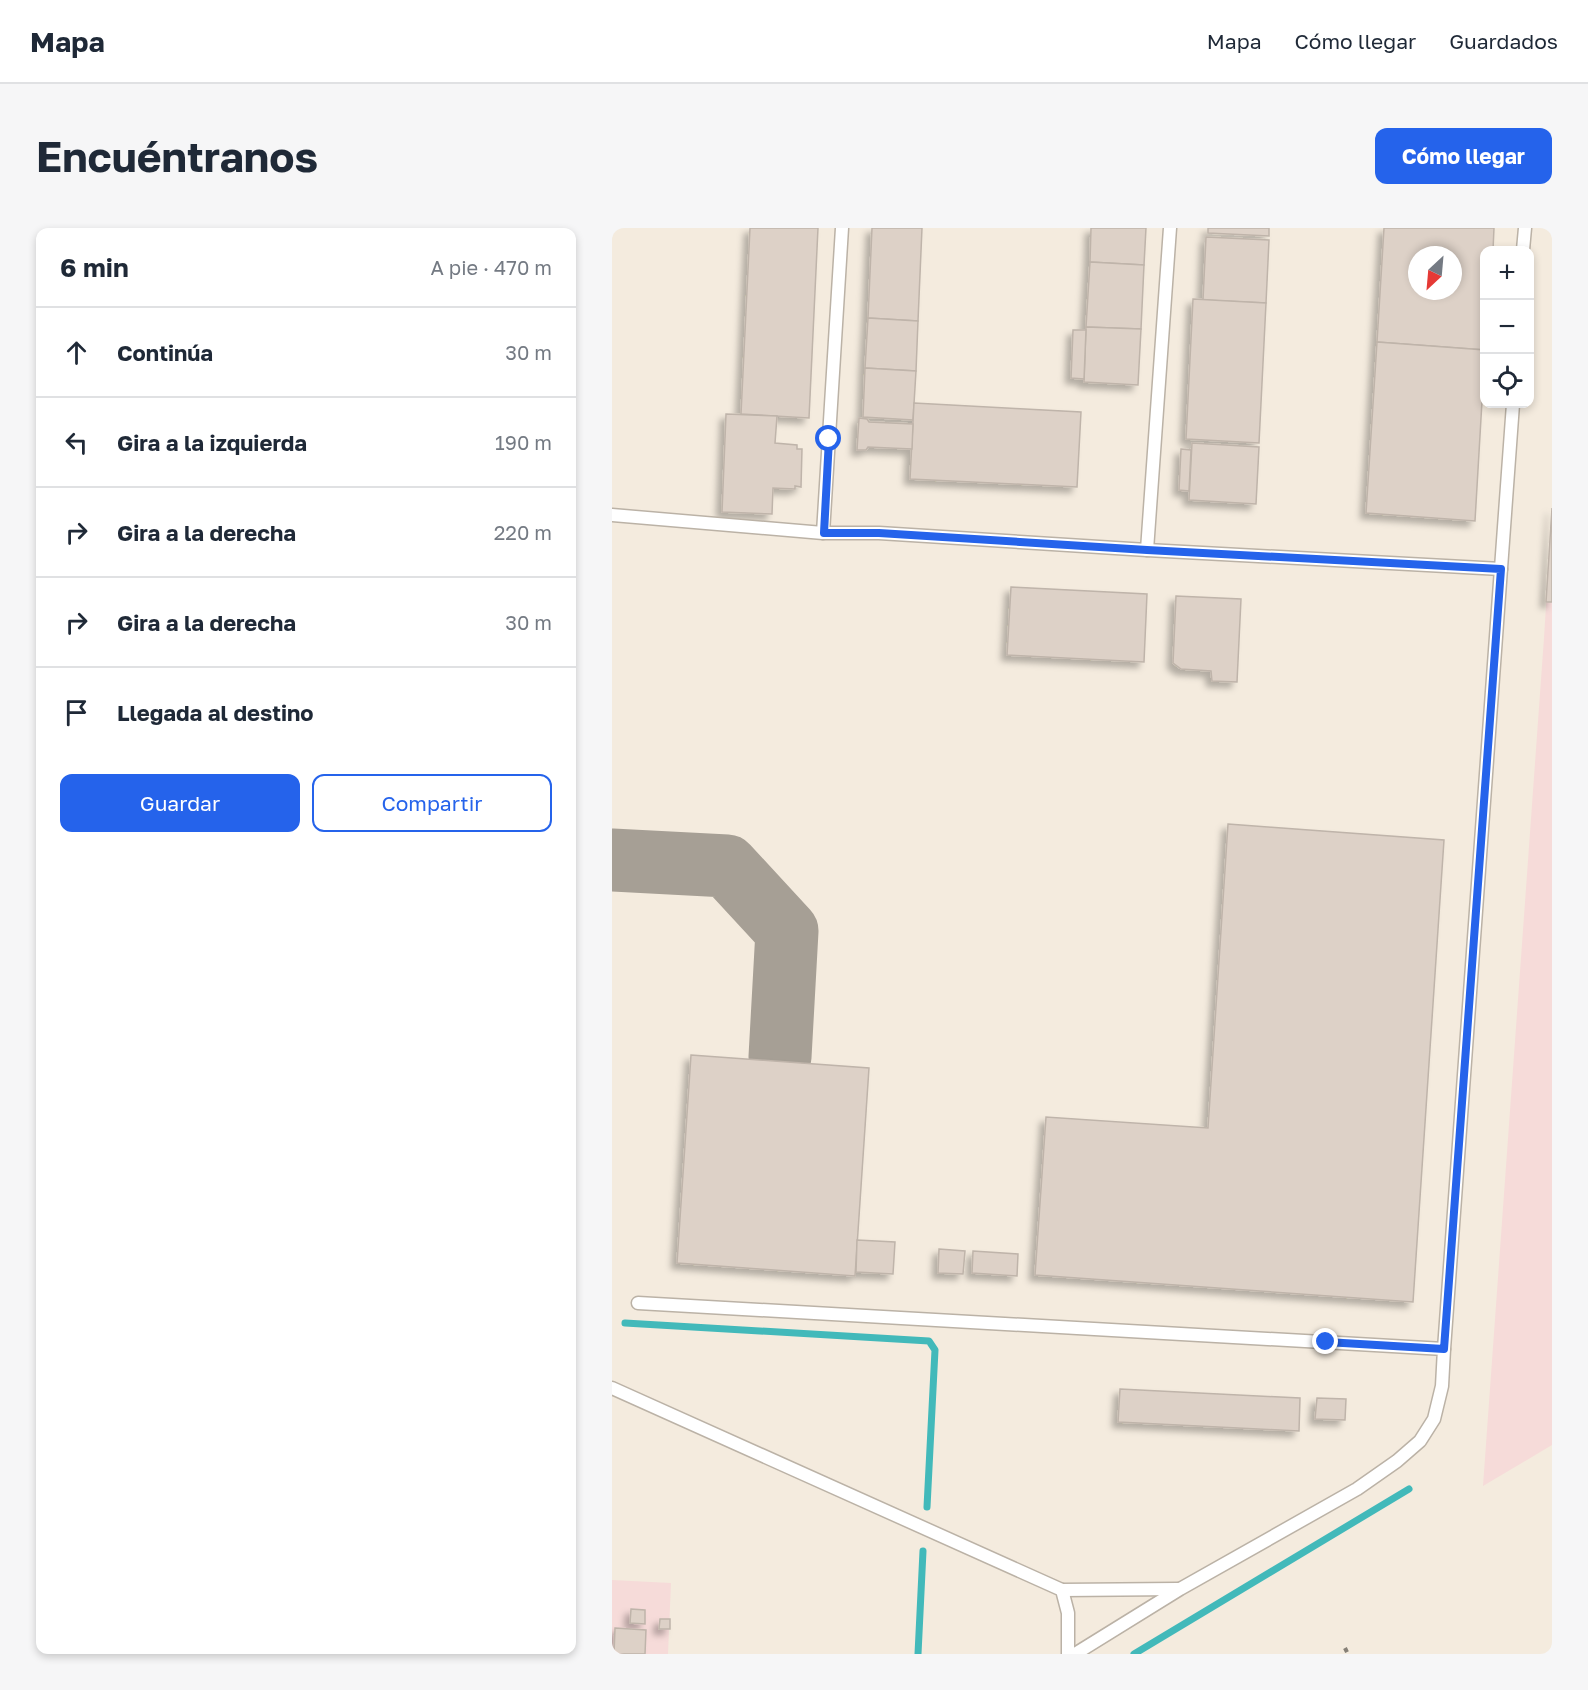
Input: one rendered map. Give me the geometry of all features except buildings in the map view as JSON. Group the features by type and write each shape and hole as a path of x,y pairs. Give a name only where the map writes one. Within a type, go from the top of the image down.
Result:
{"lane":[{"path":"824,533 842,228"},
{"path":"1147,550 1170,228"},
{"path":"1523,246 1525,228"},
{"path":"1075,1654 1180,1589 1357,1490 1420,1441 1434,1419 1442,1386 1513,408"},
{"path":"612,515 824,533 879,533 1501,569"},
{"path":"638,1303 1444,1349"},
{"path":"612,1388 1062,1590 1180,1589"},
{"path":"1062,1590 1068,1613 1068,1654"}],"path":[{"path":"1345,1648 1348,1654"}],"shaded area":[{"path":"1552,508 1552,1445 1483,1486 1544,638"},
{"path":"612,1580 671,1583 668,1654 612,1654"}],"waterway":[{"path":"625,1323 929,1341 935,1350 927,1507"},
{"path":"1134,1654 1409,1489"},
{"path":"918,1654 923,1551"}],"taxiway":[{"path":"612,860 727,866 787,931 780,1057"}],"route":[{"path":"829,439 824,533 879,533 1501,569 1444,1349 1326,1342"}]}
